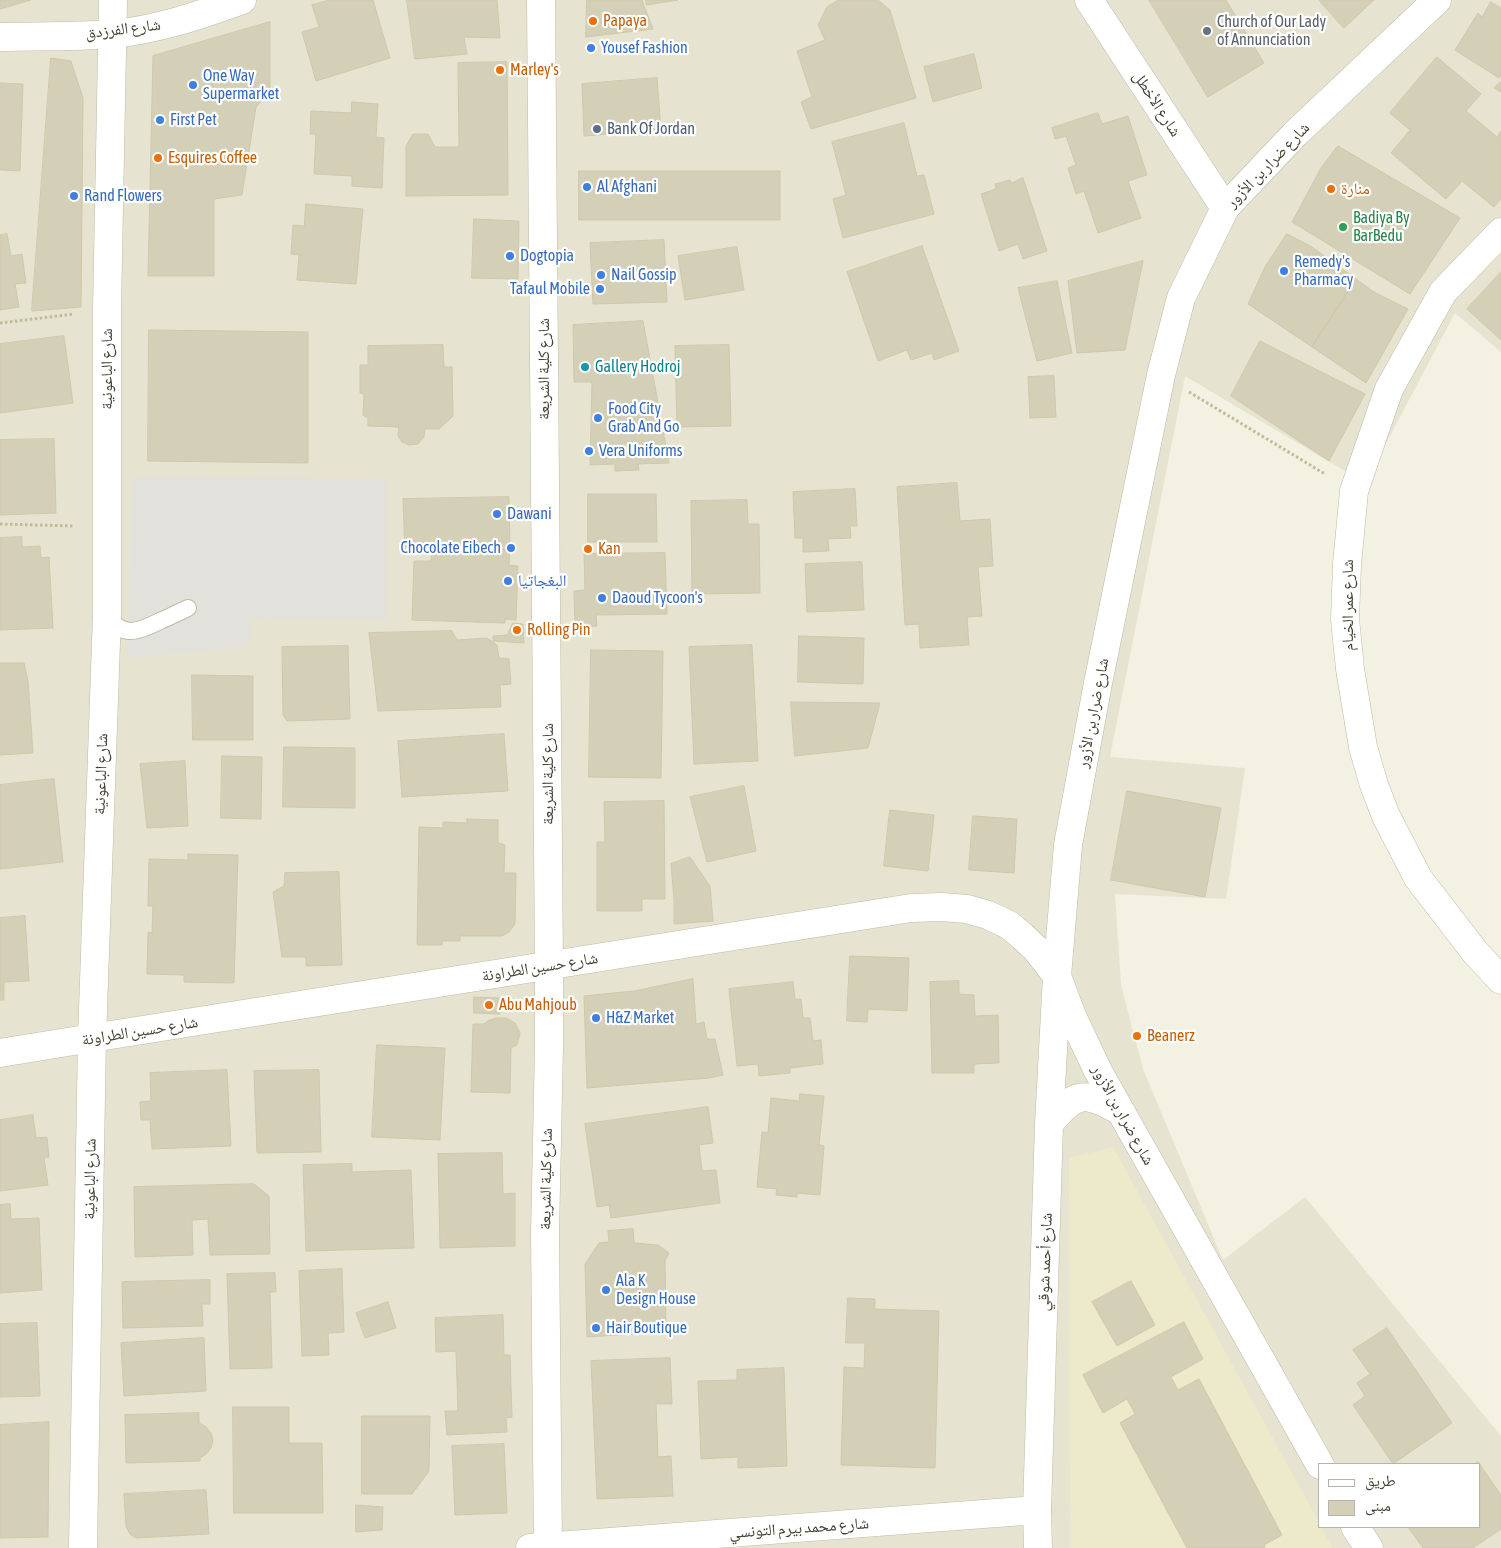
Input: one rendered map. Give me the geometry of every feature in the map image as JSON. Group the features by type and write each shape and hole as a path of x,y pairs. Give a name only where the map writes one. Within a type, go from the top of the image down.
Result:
{"street":[{"name":"شارع الباعونية","path":"83,1548 92,1038 107,614 107,310 113,0"},
{"name":"شارع الفرزدق","path":"0,37 112,34 192,18 242,0"},
{"name":"شارع كلية الشريعة","path":"541,0 549,965 549,1046 544,1234 542,1548"},
{"name":"شارع الأخطل","path":"1089,0 1225,208"},
{"name":"شارع ضرار بن الأزور","path":"1319,1463 1098,1071 1072,1016 1057,976 1068,845 1098,683 1161,375 1181,298 1225,208 1295,134 1437,0"},
{"name":"شارع عمر الخيام","path":"1501,232 1443,292 1389,389 1354,491 1347,564 1345,619 1350,669 1361,738 1374,784 1386,816 1418,878 1475,952 1501,980"},
{"name":"شارع حسين الطراونة","path":"0,1053 911,908 942,907 967,909 1009,924 1036,949 1057,976"},
{"name":"شارع أحمد شوقي","path":"1038,1548 1037,1510 1049,1124 1057,976"},
{"path":"1049,1124 1062,1108 1073,1100 1086,1096 1100,1099 1120,1111"},
{"name":"شارع محمد بيرم التونسي","path":"542,1548 1037,1510"},
{"path":"1357,1528 1369,1548"}],"lane":[{"path":"107,614 112,622 120,628 133,632 143,630 188,608"}],"path":[{"path":"0,323 107,310"},
{"path":"1161,375 1354,491"},
{"path":"0,524 107,527"}],"shaded area":[{"path":"0,0 1501,0 1501,352 1455,313 1365,483 1185,376 1110,757 1245,768 1226,899 1115,894 1121,985 1143,1069 1223,1260 1305,1197 1501,1436 1501,1548 0,1548"},
{"path":"132,477 387,479 387,619 250,618 249,646 127,658"},
{"path":"1113,1147 1318,1520 1318,1528 1322,1528 1333,1548 1070,1548 1069,1158"}],"building":[{"path":"0,0 31,0 0,9"},
{"path":"330,0 373,0 390,58 316,81 302,32 319,27 312,5"},
{"path":"407,0 497,0 500,38 464,37 467,54 415,59"},
{"path":"587,0 642,0 653,29 586,37"},
{"path":"646,0 678,0 647,5"},
{"path":"839,0 878,0 890,10 916,98 811,129 801,102 812,97 797,51 825,40 818,25 827,7"},
{"name":"Church of Our Lady of Annunciation","path":"1149,0 1226,0 1264,63 1208,97"},
{"path":"1319,0 1374,0 1344,28"},
{"path":"1491,2 1501,8 1501,75 1499,78 1455,50 1478,13 1482,17"},
{"path":"270,22 270,91 256,107 242,195 214,199 214,276 148,276 153,56"},
{"path":"974,54 982,88 933,102 924,67"},
{"path":"1437,57 1481,94 1466,111 1497,137 1501,131 1501,199 1494,207 1462,181 1446,199 1391,153 1410,130 1390,113"},
{"path":"51,58 71,61 83,98 81,307 32,311"},
{"path":"507,62 508,195 406,196 406,146 413,134 428,134 435,147 459,147 458,63"},
{"path":"657,78 661,130 584,136 582,84"},
{"path":"1501,82 1501,92 1494,88"},
{"path":"0,83 23,84 20,171 0,170"},
{"path":"352,102 378,104 376,137 384,138 382,188 352,186 352,176 314,174 316,134 310,134 311,111 351,113"},
{"path":"1098,113 1102,124 1128,116 1147,175 1128,181 1141,218 1098,233 1084,191 1076,194 1068,168 1076,165 1066,136 1055,139 1052,128"},
{"path":"904,123 917,176 924,175 934,214 843,238 833,199 846,195 832,142"},
{"path":"1338,146 1460,218 1410,294 1292,222 1321,168"},
{"path":"579,171 780,171 780,220 579,220"},
{"path":"1023,178 1047,251 1023,259 1018,244 999,251 981,194 996,189 995,184 1010,180 1011,183"},
{"path":"306,204 363,209 356,284 297,280 299,255 291,254 293,225 304,226"},
{"path":"474,219 519,221 518,279 472,278"},
{"path":"7,234 11,256 22,254 26,283 15,284 19,307 0,310 0,235"},
{"path":"1287,234 1312,247 1356,279 1312,347 1248,304 1265,267"},
{"path":"664,240 667,302 593,304 590,243"},
{"path":"922,246 959,351 934,360 932,353 911,360 907,350 878,361 847,272"},
{"path":"737,247 744,290 685,300 678,256"},
{"path":"1143,261 1125,350 1077,353 1068,281"},
{"path":"1501,272 1501,340 1467,309"},
{"path":"1356,279 1374,292 1408,309 1366,383 1312,347"},
{"path":"1057,281 1072,353 1037,361 1018,288"},
{"path":"643,321 669,463 638,464 639,470 615,471 615,464 590,465 592,382 574,382 573,325"},
{"path":"149,330 308,332 308,463 148,461"},
{"path":"64,336 73,403 0,413 0,344"},
{"path":"1260,341 1365,394 1329,461 1231,396"},
{"path":"443,345 444,367 452,367 453,416 439,429 425,429 424,437 418,444 409,445 402,442 398,436 399,427 368,426 368,418 363,415 364,394 360,393 360,365 368,365 368,346"},
{"path":"729,345 731,426 677,427 675,346"},
{"path":"1054,376 1056,417 1030,418 1028,377"},
{"path":"54,439 56,513 0,515 0,440"},
{"path":"957,483 960,521 990,519 993,566 978,567 982,616 967,617 969,645 920,648 919,624 905,625 897,487"},
{"path":"855,489 857,526 850,526 851,538 828,539 829,551 803,552 803,538 795,538 793,492"},
{"path":"588,494 656,494 657,542 588,542"},
{"path":"509,497 510,550 405,552 403,499"},
{"path":"747,500 748,524 759,524 760,593 692,594 691,501"},
{"path":"22,537 22,547 40,546 41,558 49,557 53,628 0,630 0,538"},
{"path":"510,550 509,565 518,566 516,620 505,619 505,623 412,620 414,561 431,561 432,552"},
{"path":"665,553 667,614 596,615 597,626 575,627 574,591 585,590 584,554"},
{"path":"862,562 864,610 807,612 805,564"},
{"name":"Rolling Pin","path":"513,623 523,624 524,643 493,641 493,636 507,635"},
{"path":"452,631 457,640 487,638 497,645 499,658 509,659 511,684 500,685 501,707 378,711 369,633"},
{"path":"799,636 864,638 863,684 798,682"},
{"path":"752,645 758,761 694,764 689,647"},
{"path":"348,646 350,719 287,721 283,715 282,647"},
{"path":"591,650 663,651 661,778 589,777"},
{"path":"0,663 24,663 28,681 33,753 0,755"},
{"path":"192,675 253,676 253,740 193,740"},
{"path":"791,702 880,703 868,748 795,756"},
{"path":"504,734 508,791 402,797 398,741"},
{"path":"284,747 355,748 355,808 283,807"},
{"path":"222,756 262,757 261,819 221,818"},
{"path":"185,761 188,826 147,828 140,764"},
{"path":"54,779 63,862 0,869 0,785"},
{"path":"744,786 756,851 707,862 690,797"},
{"path":"1127,791 1221,808 1205,897 1111,880"},
{"path":"664,801 665,899 642,899 642,911 597,911 597,842 605,842 604,802"},
{"path":"890,810 934,815 928,871 884,866"},
{"path":"973,816 1017,819 1014,873 969,870"},
{"path":"467,819 498,820 498,843 505,845 504,873 516,873 515,924 509,932 502,936 460,936 460,941 442,941 442,945 417,945 419,827 443,828 443,822 467,823"},
{"path":"188,854 238,855 234,983 184,982 184,975 147,974 148,932 152,933 153,906 148,906 149,859 188,860"},
{"path":"690,857 710,886 713,921 674,924 671,864"},
{"path":"339,872 342,965 306,966 306,957 282,957 273,892 284,886 285,873"},
{"path":"25,916 29,981 4,982 4,1000 0,1000 0,918"},
{"path":"850,956 909,958 907,1011 868,1009 867,1022 847,1021"},
{"path":"693,979 696,1024 704,1022 707,1039 715,1039 723,1075 709,1078 587,1088 584,996 634,991"},
{"path":"959,981 959,994 974,995 975,1016 998,1015 999,1063 974,1064 974,1073 932,1073 930,982"},
{"path":"793,982 795,999 801,999 803,1018 810,1018 813,1041 821,1040 823,1064 790,1068 790,1073 759,1076 758,1064 737,1066 729,989"},
{"path":"474,997 501,998 500,1014 474,1013"},
{"path":"496,1018 506,1018 515,1023 520,1033 517,1045 511,1048 510,1093 471,1092 473,1024 484,1024"},
{"path":"377,1045 445,1048 440,1140 372,1137"},
{"path":"227,1070 231,1146 152,1149 150,1120 141,1120 140,1102 151,1101 150,1073"},
{"path":"319,1070 321,1152 257,1153 254,1071"},
{"path":"800,1094 824,1096 819,1145 824,1146 820,1195 797,1193 797,1197 776,1195 777,1189 757,1187 762,1132 768,1133 771,1098 799,1101"},
{"path":"708,1107 713,1143 699,1145 702,1171 716,1170 720,1203 611,1218 609,1205 597,1207 585,1124"},
{"path":"33,1115 36,1138 47,1137 49,1157 44,1158 48,1185 0,1191 0,1120"},
{"path":"502,1153 503,1194 515,1193 515,1246 440,1248 438,1154"},
{"path":"352,1164 352,1172 411,1170 414,1248 306,1251 303,1165"},
{"path":"254,1184 269,1196 270,1254 210,1255 208,1219 192,1220 193,1255 135,1257 134,1187"},
{"path":"10,1204 11,1219 39,1218 42,1290 0,1293 0,1205"},
{"path":"633,1229 634,1243 658,1245 669,1253 665,1261 666,1332 587,1337 585,1264 599,1243 609,1242 608,1231"},
{"path":"342,1269 344,1332 328,1333 329,1355 302,1356 299,1271"},
{"path":"275,1273 276,1292 270,1292 272,1368 230,1369 227,1274"},
{"path":"210,1280 210,1304 202,1304 203,1326 123,1328 122,1282"},
{"path":"1131,1281 1155,1325 1117,1346 1092,1302"},
{"path":"848,1298 875,1299 875,1309 939,1311 935,1468 841,1465 844,1367 864,1368 865,1343 846,1343"},
{"path":"388,1302 396,1328 365,1338 356,1313"},
{"path":"503,1315 504,1355 510,1355 512,1417 506,1418 507,1432 447,1435 445,1411 458,1411 456,1351 436,1352 435,1318"},
{"path":"1184,1322 1203,1359 1171,1377 1178,1390 1199,1379 1282,1535 1264,1545 1265,1548 1187,1548 1120,1423 1135,1414 1127,1399 1103,1413 1083,1375"},
{"path":"37,1323 40,1396 0,1397 0,1324"},
{"path":"1387,1328 1452,1423 1392,1463 1353,1405 1365,1396 1357,1383 1370,1374 1353,1350"},
{"path":"204,1338 206,1391 124,1396 121,1343"},
{"path":"670,1358 672,1404 656,1404 658,1457 671,1456 673,1496 597,1499 591,1361"},
{"path":"784,1368 787,1466 738,1468 738,1457 701,1459 698,1381 737,1380 737,1370"},
{"path":"233,1407 289,1407 289,1443 322,1443 323,1513 234,1513"},
{"path":"199,1413 199,1423 211,1433 213,1440 211,1448 200,1458 200,1461 126,1463 125,1415"},
{"path":"362,1416 430,1416 429,1471 412,1494 362,1494"},
{"path":"49,1422 48,1537 0,1538 0,1425"},
{"path":"504,1444 507,1513 455,1515 452,1446"},
{"path":"1481,1466 1501,1495 1501,1529 1473,1548 1423,1548 1409,1528 1481,1528"},
{"path":"206,1490 209,1534 136,1538 130,1534 126,1527 124,1494"},
{"path":"356,1505 383,1507 382,1530 356,1532"}],"place":[{"name":"Papaya","path":"593,21"},
{"name":"Church of Our Lady of Annunciation","path":"1207,31"},
{"name":"Yousef Fashion","path":"591,48"},
{"name":"Marley's","path":"500,70"},
{"name":"One Way Supermarket","path":"193,85"},
{"name":"First Pet","path":"160,120"},
{"name":"Bank Of Jordan","path":"597,129"},
{"name":"Esquires Coffee","path":"158,158"},
{"name":"Al Afghani","path":"587,187"},
{"name":"منارة","path":"1331,189"},
{"name":"Rand Flowers","path":"74,196"},
{"name":"Badiya By BarBedu","path":"1343,227"},
{"name":"Dogtopia","path":"510,256"},
{"name":"Remedy's Pharmacy","path":"1284,271"},
{"name":"Nail Gossip","path":"601,275"},
{"name":"Tafaul Mobile","path":"600,289"},
{"name":"Gallery Hodroj","path":"585,367"},
{"name":"Food City Grab And Go","path":"598,418"},
{"name":"Vera Uniforms","path":"589,451"},
{"name":"Dawani","path":"497,514"},
{"name":"Chocolate Eibech","path":"511,548"},
{"name":"Kan","path":"588,549"},
{"name":"البغجاتيا","path":"508,581"},
{"name":"Daoud Tycoon's","path":"602,598"},
{"name":"Rolling Pin","path":"517,630"},
{"name":"Abu Mahjoub","path":"489,1005"},
{"name":"H&Z Market","path":"596,1018"},
{"name":"Beanerz","path":"1137,1036"},
{"name":"Ala K Design House","path":"606,1290"},
{"name":"Hair Boutique","path":"596,1328"}]}
